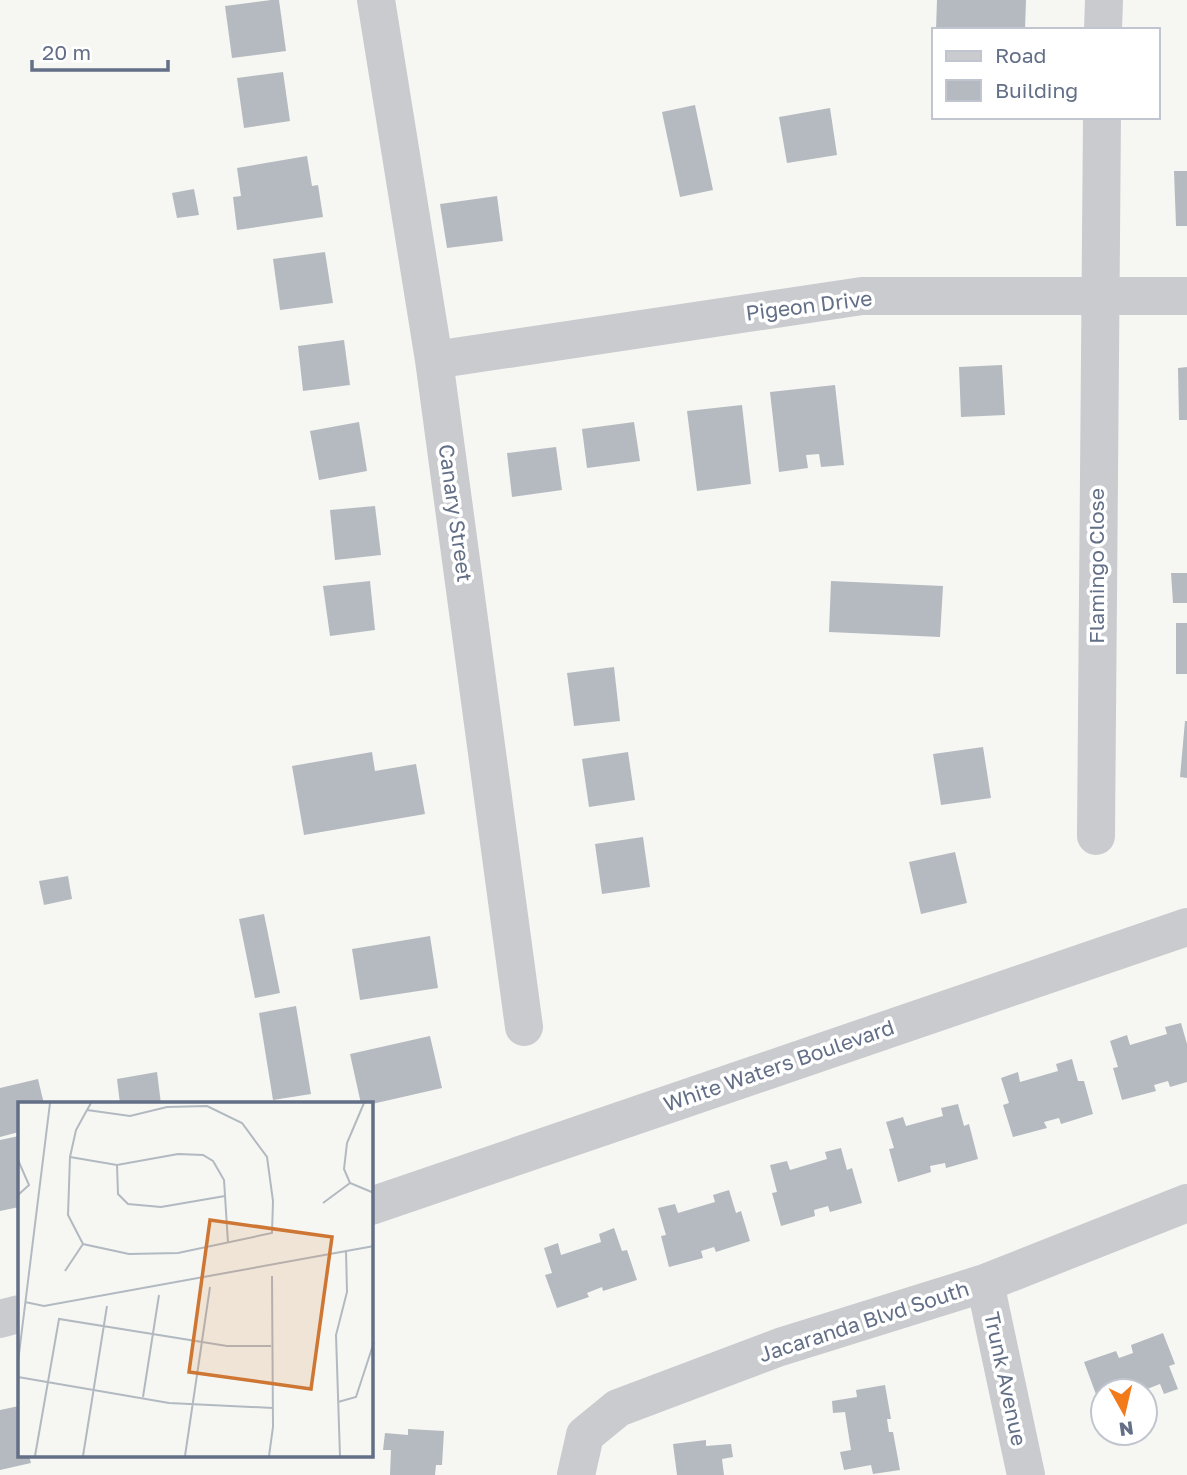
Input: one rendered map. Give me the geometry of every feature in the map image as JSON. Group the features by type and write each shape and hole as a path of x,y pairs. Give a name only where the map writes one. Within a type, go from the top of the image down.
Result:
{"street":[{"name":"Canary Street","path":"376,0 434,360 524,1027"},
{"path":"1103,28 1104,0"},
{"name":"Flamingo Close","path":"1096,836 1102,119"},
{"name":"Pigeon Drive","path":"434,360 862,296 1187,296"},
{"name":"White Waters Boulevard","path":"373,1205 1187,927"},
{"name":"Jacaranda Blvd South","path":"576,1475 585,1435 618,1408 780,1347 985,1283 1187,1203"},
{"name":"Trunk Avenue","path":"985,1283 1026,1475"},
{"path":"0,1319 18,1314"}],"building":[{"path":"279,0 286,51 232,58 225,6"},
{"path":"937,0 1026,0 1025,28 936,28"},
{"path":"283,72 290,121 244,128 237,78"},
{"path":"695,105 713,190 680,197 662,112"},
{"path":"830,108 837,155 787,163 779,117"},
{"path":"307,156 312,186 318,185 323,217 237,230 233,197 241,196 237,168"},
{"path":"1174,171 1187,171 1187,226 1176,226"},
{"path":"194,189 199,215 177,218 172,193"},
{"path":"497,196 503,241 447,248 440,204"},
{"path":"325,252 333,303 280,310 273,259"},
{"path":"344,340 350,385 303,391 298,346"},
{"path":"1002,365 1005,415 961,417 959,367"},
{"path":"1187,367 1187,420 1179,420 1178,368"},
{"path":"835,385 844,465 821,467 819,454 806,455 808,468 779,472 770,392"},
{"path":"742,405 751,484 697,491 687,411"},
{"path":"359,422 367,471 319,480 310,431"},
{"path":"634,422 640,461 587,468 582,429"},
{"path":"556,447 562,490 512,497 507,453"},
{"path":"375,506 381,555 335,560 330,510"},
{"path":"1171,573 1187,573 1187,603 1173,603"},
{"path":"370,581 375,630 330,636 323,586"},
{"path":"831,581 943,586 940,637 829,632"},
{"path":"1176,623 1187,623 1187,674 1176,674"},
{"path":"614,667 620,721 574,726 567,673"},
{"path":"1187,721 1187,778 1180,777"},
{"path":"983,747 991,798 941,805 933,754"},
{"path":"372,752 375,771 416,764 425,814 304,835 292,766"},
{"path":"628,752 635,800 589,807 582,759"},
{"path":"643,837 650,887 602,894 595,844"},
{"path":"955,852 967,903 921,914 909,862"},
{"path":"68,876 72,899 44,905 39,881"},
{"path":"264,914 280,993 255,998 239,919"},
{"path":"430,936 438,988 360,1000 352,949"},
{"path":"296,1006 311,1094 273,1100 259,1013"},
{"path":"1181,1023 1187,1044 1187,1082 1170,1087 1168,1081 1154,1085 1156,1091 1122,1100 1113,1068 1118,1067 1110,1041 1127,1035 1130,1045 1167,1034 1165,1027"},
{"path":"430,1036 442,1088 373,1104 361,1102 350,1054"},
{"path":"1072,1059 1078,1081 1084,1081 1093,1114 1061,1124 1059,1118 1044,1122 1047,1128 1013,1137 1003,1105 1009,1103 1001,1078 1018,1072 1020,1082 1058,1071 1056,1064"},
{"path":"157,1072 161,1102 120,1102 117,1079"},
{"path":"38,1079 44,1102 18,1102 18,1132 0,1137 0,1088"},
{"path":"958,1104 964,1126 969,1124 978,1159 946,1168 945,1163 930,1166 931,1172 898,1182 889,1149 894,1148 886,1122 903,1117 906,1126 943,1116 941,1108"},
{"path":"18,1136 18,1207 0,1211 0,1140"},
{"path":"841,1148 847,1170 852,1168 862,1203 830,1212 828,1206 814,1210 815,1216 781,1226 772,1193 777,1192 770,1165 787,1161 790,1170 827,1159 825,1152"},
{"path":"729,1190 736,1213 741,1211 750,1241 716,1252 714,1247 701,1251 703,1258 669,1267 661,1236 666,1235 658,1208 675,1204 678,1213 715,1202 713,1195"},
{"path":"614,1228 622,1251 627,1250 637,1280 603,1291 602,1287 587,1293 589,1297 557,1308 545,1275 552,1273 544,1248 558,1243 561,1255 601,1242 599,1234"},
{"path":"1163,1333 1175,1364 1169,1366 1178,1389 1164,1394 1159,1377 1090,1377 1084,1362 1116,1351 1119,1358 1133,1353 1131,1345"},
{"path":"885,1385 891,1419 887,1419 889,1432 893,1432 900,1470 873,1474 871,1465 844,1470 840,1452 851,1450 845,1412 833,1413 832,1401 857,1397 856,1390"},
{"path":"18,1406 18,1458 30,1458 31,1463 0,1470 0,1410"},
{"path":"408,1429 444,1431 442,1465 436,1465 435,1475 390,1475 391,1450 383,1450 385,1433 408,1435"},
{"path":"706,1440 706,1446 731,1444 733,1457 722,1459 724,1475 677,1475 673,1444"}]}
